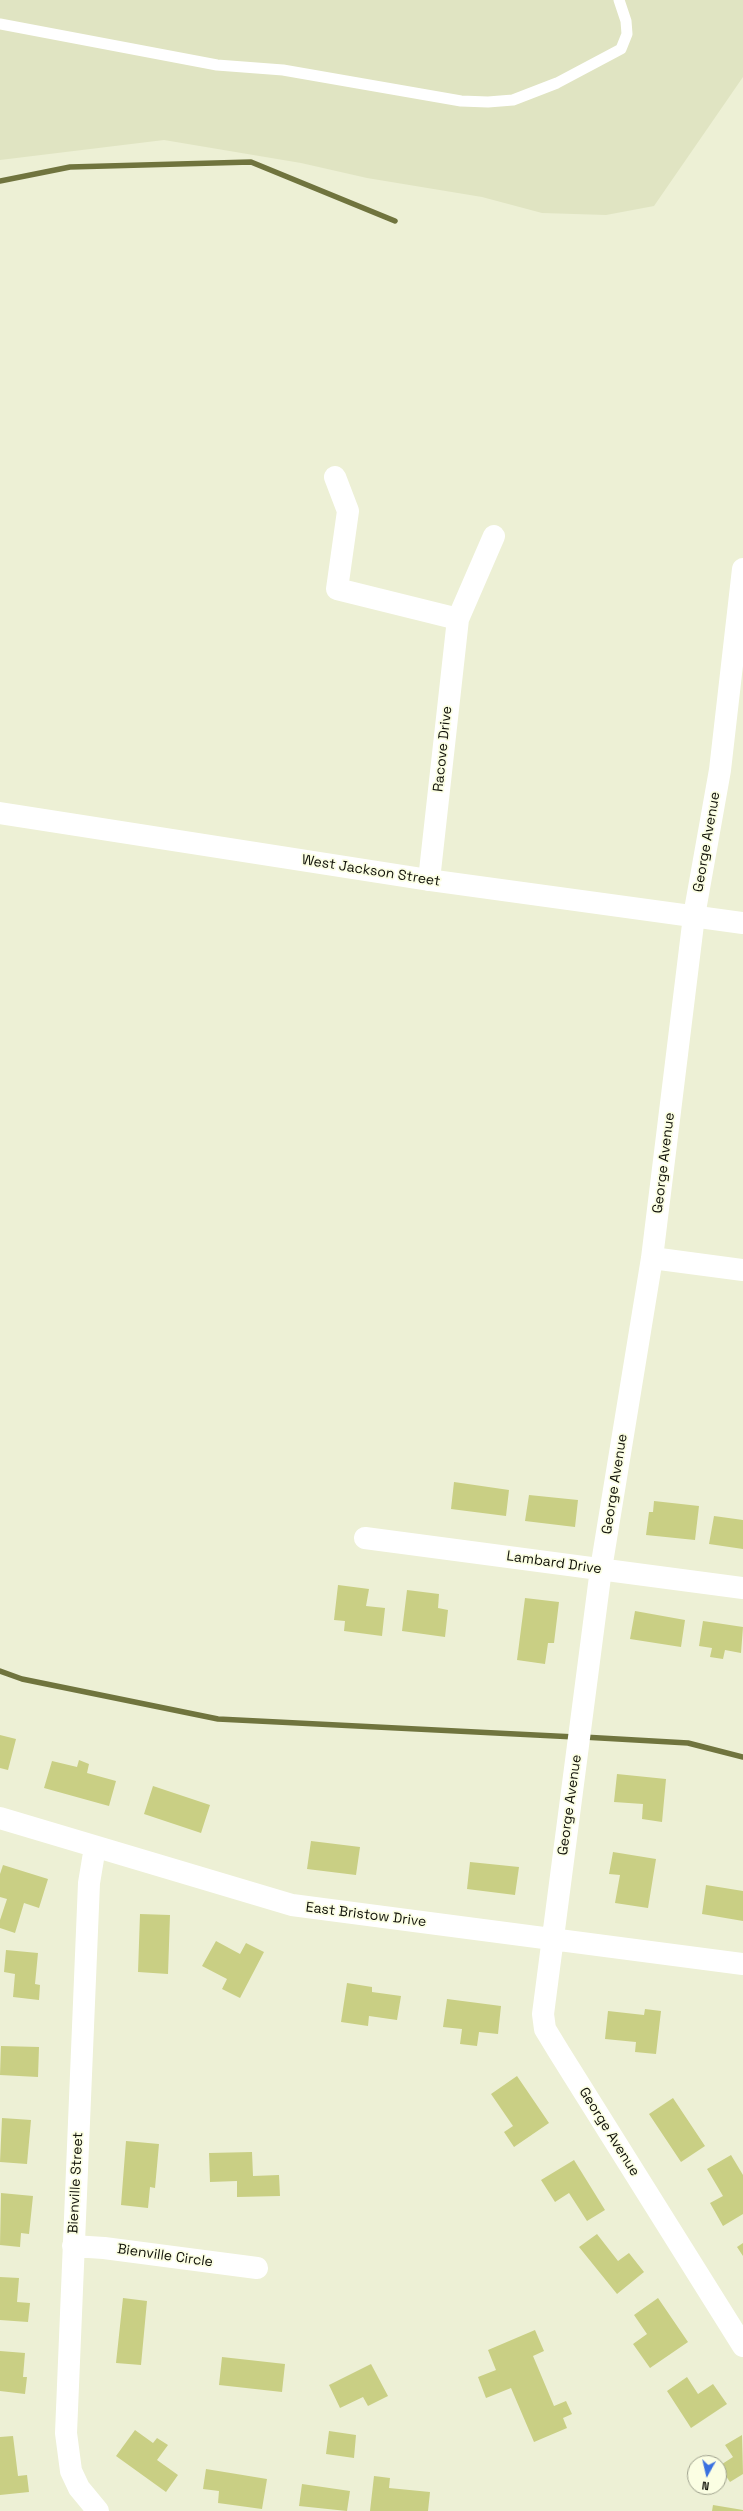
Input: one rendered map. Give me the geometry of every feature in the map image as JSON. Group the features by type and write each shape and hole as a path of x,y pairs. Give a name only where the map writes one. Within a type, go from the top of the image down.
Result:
{"street":[{"path":"335,477 348,510 337,589 458,619"},
{"name":"Racove Drive","path":"429,880 458,619 494,536"},
{"name":"George Avenue","path":"743,569 738,657 694,916 652,1258 601,1569 543,2014 545,2029 743,2346"},
{"name":"West Jackson Street","path":"0,813 429,880 743,923"},
{"path":"652,1258 743,1270"},
{"name":"Lambard Drive","path":"365,1538 743,1588"},
{"name":"East Bristow Drive","path":"0,1818 259,1897 292,1905 743,1964"},
{"name":"Bienville Street","path":"95,1846 89,1883 73,2246 67,2454 71,2471 79,2488 98,2511"},
{"name":"Bienville Circle","path":"73,2246 104,2248 257,2268"}],"lane":[{"path":"0,24 217,65 283,70 462,101 488,102 513,100 557,83 621,49 627,34 626,20 619,0"}],"shaded area":[{"path":"0,0 743,0 743,77 654,206 606,215 542,213 482,197 367,178 301,163 164,140 0,160"}],"building":[{"path":"454,1482 509,1490 506,1516 451,1509"},
{"path":"529,1495 578,1500 575,1527 525,1521"},
{"path":"654,1501 699,1506 695,1540 646,1535 649,1512 653,1512"},
{"path":"714,1516 743,1520 743,1549 709,1544"},
{"path":"338,1585 369,1589 366,1606 385,1608 382,1636 344,1631 345,1621 334,1620"},
{"path":"407,1590 439,1594 438,1608 448,1610 445,1637 402,1631"},
{"path":"525,1598 559,1602 554,1643 548,1643 545,1664 517,1660"},
{"path":"635,1611 685,1620 681,1647 630,1639"},
{"path":"703,1621 743,1627 741,1653 725,1650 723,1659 710,1657 712,1648 699,1646"},
{"path":"0,1735 16,1739 8,1770 0,1768"},
{"path":"79,1760 89,1764 87,1773 116,1781 109,1806 44,1788 52,1761 77,1767"},
{"path":"617,1774 666,1779 662,1822 642,1819 643,1804 614,1802"},
{"path":"153,1786 210,1805 201,1833 144,1814"},
{"path":"311,1841 360,1847 356,1875 307,1869"},
{"path":"613,1852 656,1859 648,1908 615,1903 620,1875 609,1874"},
{"path":"470,1862 519,1867 515,1895 467,1889"},
{"path":"3,1865 48,1879 39,1908 24,1903 15,1933 0,1928 0,1920 7,1899 0,1897 0,1874"},
{"path":"706,1885 743,1891 743,1921 702,1914"},
{"path":"140,1914 170,1915 168,1974 138,1972"},
{"path":"216,1941 240,1954 246,1943 264,1952 240,1998 222,1989 227,1979 202,1966"},
{"path":"6,1950 38,1953 35,1984 40,1985 39,2000 13,1997 15,1974 4,1972"},
{"path":"347,1983 372,1987 372,1992 401,1996 397,2020 369,2016 368,2026 341,2022"},
{"path":"447,1999 501,2006 498,2034 479,2032 477,2046 460,2044 462,2029 443,2027"},
{"path":"645,2009 661,2011 656,2054 635,2052 636,2042 605,2039 608,2011 644,2015"},
{"path":"1,2046 39,2047 38,2077 0,2075"},
{"path":"517,2076 549,2123 514,2147 504,2132 513,2126 491,2094"},
{"path":"673,2098 705,2146 681,2162 649,2114"},
{"path":"2,2118 31,2120 27,2164 0,2162"},
{"path":"126,2141 159,2144 155,2188 150,2187 148,2208 121,2205"},
{"path":"252,2152 253,2176 279,2175 280,2196 237,2197 237,2181 210,2182 209,2153"},
{"path":"731,2155 743,2175 743,2214 723,2226 710,2203 723,2196 707,2169"},
{"path":"574,2160 605,2210 587,2221 569,2193 555,2202 541,2180"},
{"path":"1,2193 33,2196 29,2234 21,2233 20,2247 0,2245"},
{"path":"597,2234 618,2261 629,2253 644,2272 617,2294 579,2247"},
{"path":"743,2243 743,2256 737,2247"},
{"path":"0,2277 19,2278 17,2302 30,2303 28,2322 0,2320"},
{"path":"123,2298 147,2301 141,2365 116,2363"},
{"path":"658,2298 688,2342 650,2368 633,2344 647,2334 634,2315"},
{"path":"535,2330 544,2351 533,2356 554,2406 566,2401 572,2414 563,2418 567,2428 534,2442 511,2388 486,2398 478,2377 496,2370 488,2350"},
{"path":"0,2351 25,2353 23,2377 27,2377 25,2394 0,2391"},
{"path":"222,2357 285,2364 282,2392 219,2385"},
{"path":"371,2364 388,2396 368,2406 363,2397 340,2408 329,2385"},
{"path":"687,2377 698,2394 713,2384 727,2404 691,2428 667,2391"},
{"path":"135,2430 153,2443 157,2438 168,2445 157,2460 178,2475 166,2492 116,2456"},
{"path":"329,2431 356,2435 354,2458 326,2454"},
{"path":"742,2435 743,2474 730,2482 727,2478 727,2461 733,2457 725,2445"},
{"path":"13,2436 18,2476 27,2475 29,2492 0,2495 0,2437"},
{"path":"206,2469 267,2479 262,2509 218,2503 219,2491 203,2489"},
{"path":"374,2476 390,2478 389,2488 430,2492 428,2511 370,2511"},
{"path":"302,2484 350,2491 347,2511 299,2506"},
{"path":"713,2505 743,2510 743,2511 712,2511"}],"waterway":[{"path":"0,181 70,167 251,162 395,221"},
{"path":"0,1671 22,1679 218,1719 575,1737"},
{"path":"583,1737 688,1743 743,1757"}]}
